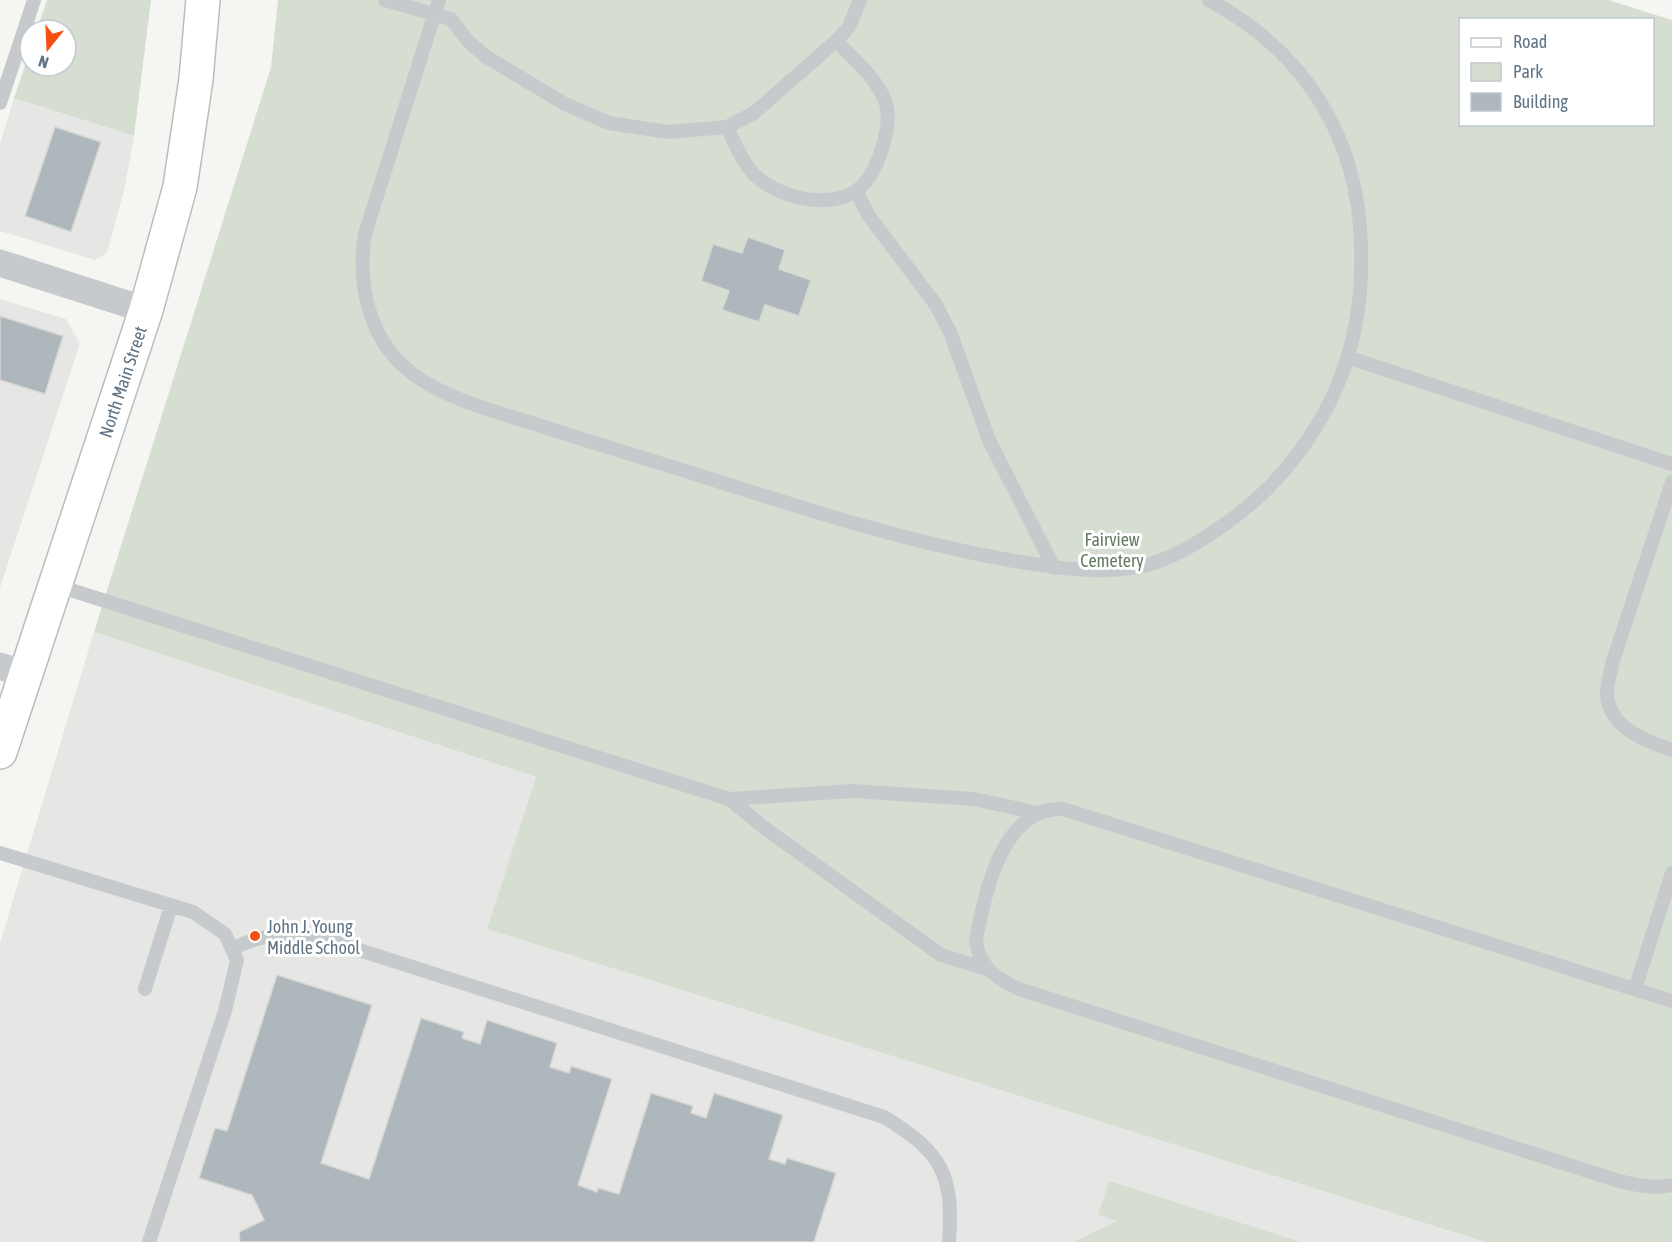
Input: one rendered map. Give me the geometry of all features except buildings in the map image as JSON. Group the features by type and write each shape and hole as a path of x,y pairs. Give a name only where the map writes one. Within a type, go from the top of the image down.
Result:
{"main road":[{"name":"North Main Street","path":"0,752 13,670 55,585 146,310 180,187 196,79 203,0"}],"street":[{"path":"0,262 146,310"}],"lane":[{"path":"0,103 6,63 34,0"},
{"path":"385,0 451,19 468,41 509,72 566,104 609,123 668,132 727,127 754,113 849,27 860,0"},
{"path":"439,0 365,234 362,257 362,281 370,316 381,337 412,373 442,392 514,418 800,507 929,544 1054,567 1101,570 1135,568 1174,554 1225,524 1261,496 1298,455 1327,410 1350,358 1360,305 1361,238 1358,206 1344,147 1315,91 1288,57 1253,27 1209,0"},
{"path":"727,127 751,171 769,187 787,196 813,199 834,198 856,191 869,176 880,155 889,113 884,97 869,73 836,40"},
{"path":"856,191 868,216 936,306 950,332 989,440 1054,567"},
{"path":"1350,358 1672,464"},
{"path":"1672,482 1612,664 1607,692 1615,716 1626,729 1646,741 1672,750"},
{"path":"55,585 729,799 853,791 974,799 1037,813"},
{"path":"729,799 766,829 941,955 987,969"},
{"path":"1672,1001 1091,816 1052,808 1037,813 1013,834 997,861 976,940 978,954 987,969 999,980 1019,989 1620,1181 1640,1186 1672,1185"},
{"path":"0,853 193,912 225,934 237,960 225,1011 149,1242"},
{"path":"1635,989 1672,873"},
{"path":"145,989 171,906"},
{"path":"232,949 254,938 270,934 299,936 337,943 884,1117 898,1125 938,1162 948,1181 951,1200 949,1242"}],"shaded area":[{"path":"14,98 134,136 124,191 107,253 95,260 0,231 0,144"},
{"path":"0,299 66,319 80,343 0,588"},
{"name":"John J. Young Middle School","path":"94,632 536,777 488,929 1485,1242 0,1242 0,943"}],"green space":[{"path":"47,0 151,0 134,136 14,98 21,78 78,78 78,18 41,18"},
{"name":"Fairview Cemetery","path":"278,0 1608,0 1672,20 1672,1242 1485,1242 487,929 536,777 94,632 271,67"},
{"path":"1109,1181 1301,1242 1074,1242 1117,1221 1098,1215"}],"place":[{"name":"John J. Young Middle School","path":"255,936"}]}
